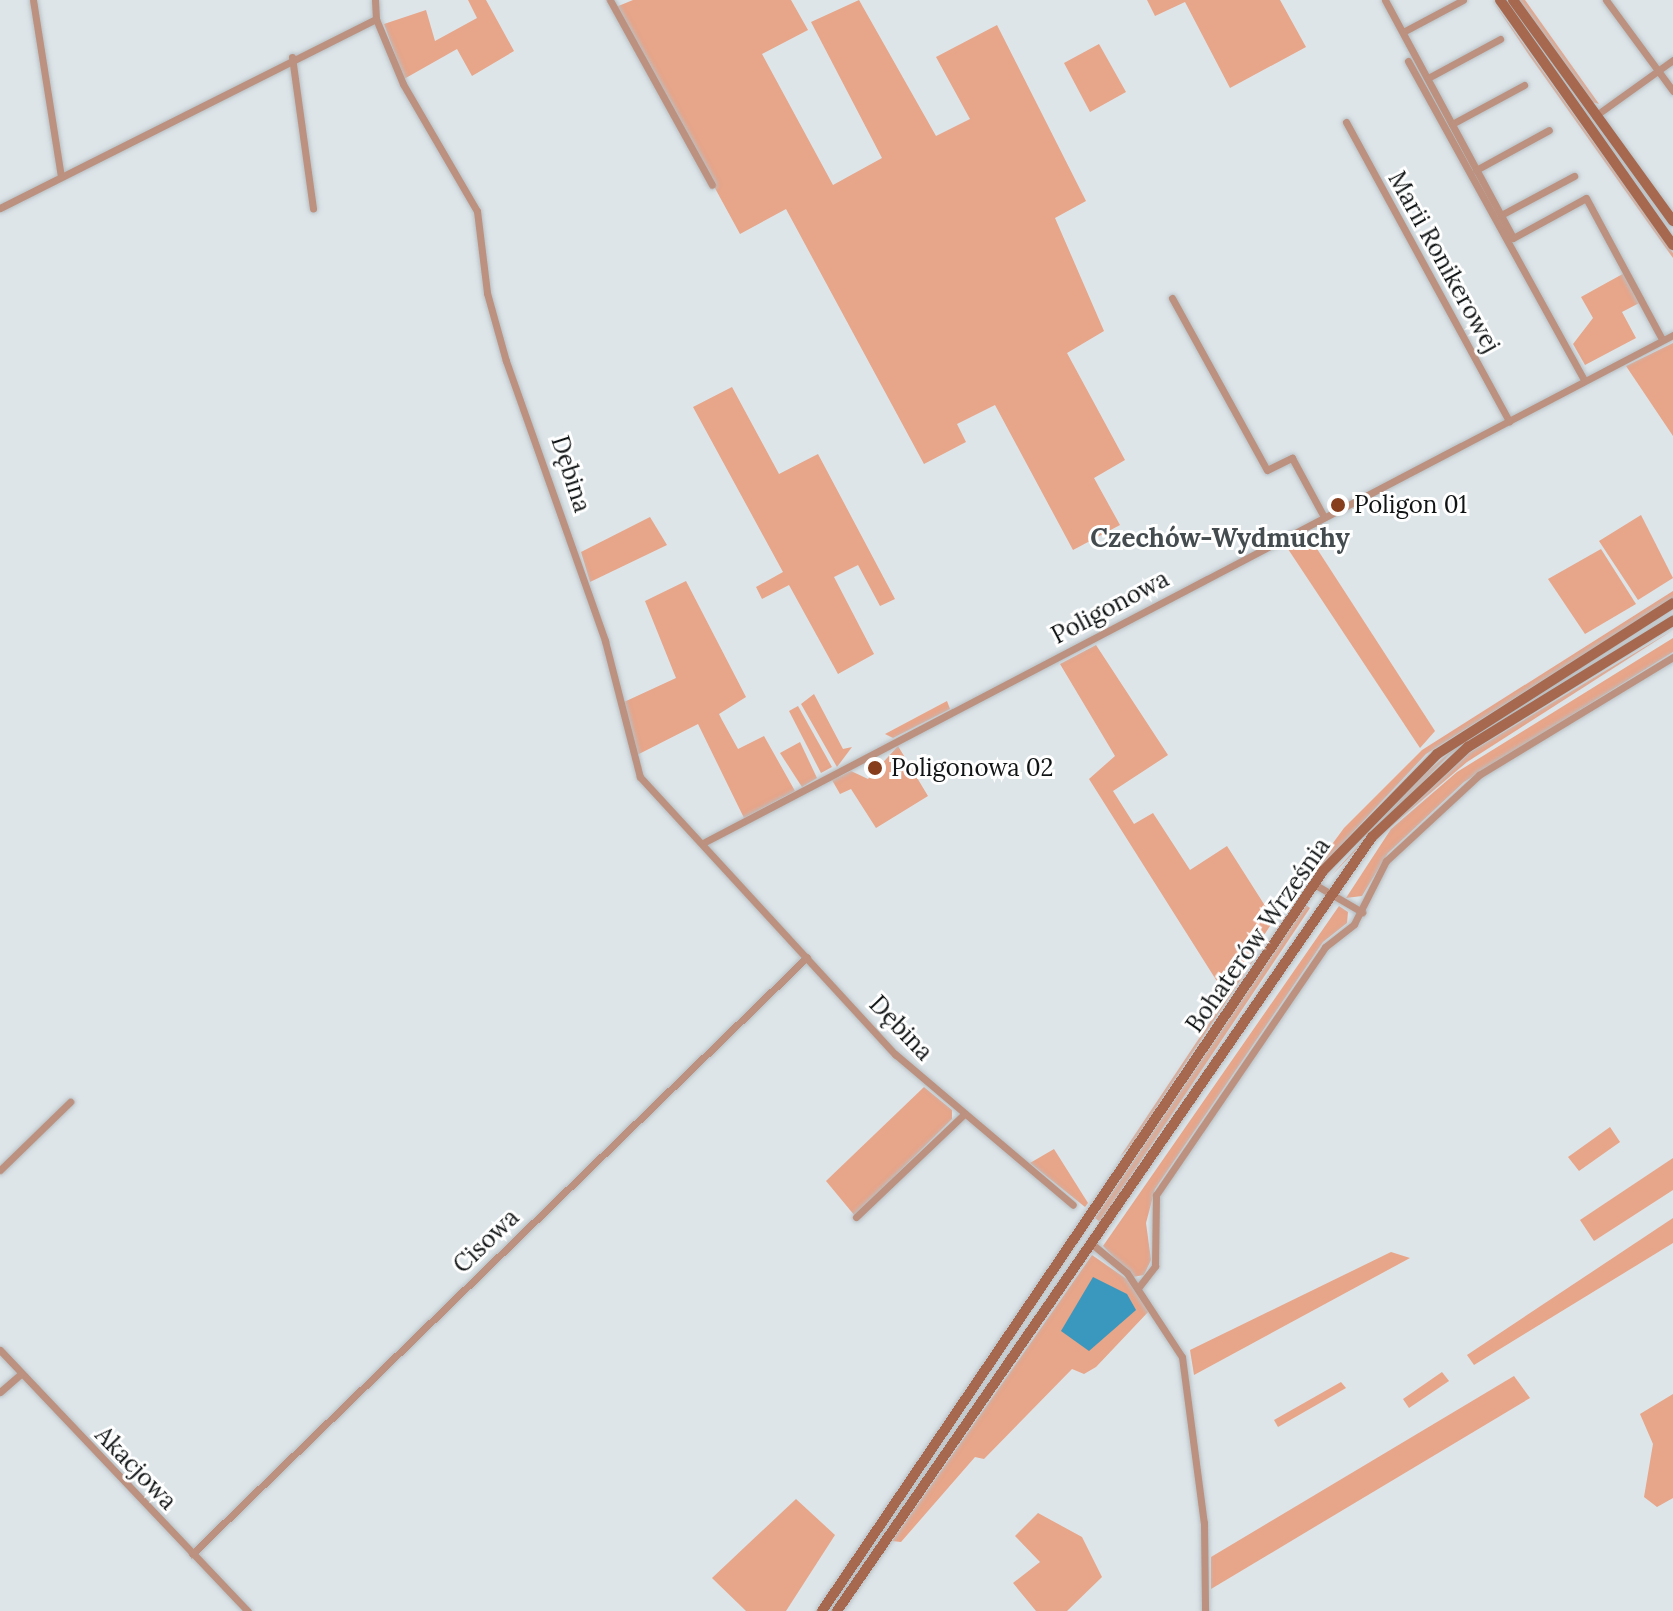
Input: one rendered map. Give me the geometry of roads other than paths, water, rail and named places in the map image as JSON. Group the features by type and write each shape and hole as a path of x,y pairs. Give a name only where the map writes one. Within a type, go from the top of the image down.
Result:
{"main road":[{"path":"1500,0 1673,245"},
{"path":"1513,0 1673,221"},
{"name":"Bohaterów Września","path":"822,1611 1314,884 1379,807 1437,754 1673,603"},
{"name":"Bohaterów Września","path":"837,1611 1092,1244 1328,893 1389,818 1468,747 1673,621"}],"street":[{"path":"33,0 61,176"},
{"path":"0,208 292,57 376,19 375,0"},
{"path":"610,0 712,185"},
{"path":"1385,0 1513,238 1586,198 1662,339"},
{"path":"1403,32 1463,0"},
{"path":"1606,0 1673,91"},
{"name":"Dębina","path":"376,19 416,109 477,211 487,293 506,361 605,641 636,768 895,1054 1073,1205"},
{"path":"1428,78 1500,39"},
{"path":"292,57 313,209"},
{"path":"1595,116 1673,60"},
{"path":"1408,61 1584,380"},
{"path":"1452,124 1524,85"},
{"name":"Marii Ronikerowej","path":"1346,122 1509,421"},
{"path":"1476,170 1549,130"},
{"path":"1501,215 1574,176"},
{"path":"1172,298 1267,470 1292,458 1324,517"},
{"name":"Poligonowa","path":"703,843 1673,334"},
{"path":"1138,1288 1155,1266 1156,1195 1325,947 1362,912 1381,867 1456,793 1673,657"},
{"path":"712,850 716,837"},
{"path":"1314,884 1362,912"},
{"name":"Cisowa","path":"192,1554 807,957"},
{"path":"0,1170 70,1102"},
{"path":"856,1217 964,1114"},
{"path":"1092,1244 1138,1288 1182,1357 1204,1523 1205,1611"},
{"name":"Akacjowa","path":"0,1350 248,1611"},
{"path":"0,1392 21,1374"}],"water":[{"path":"1093,1277 1127,1294 1136,1310 1089,1351 1061,1331"}],"place":[{"name":"Poligon 01","path":"1338,505"},
{"name":"Poligonowa 02","path":"875,768"}],"district":[{"name":"Czechów-Wydmuchy","path":"1220,538"}]}
